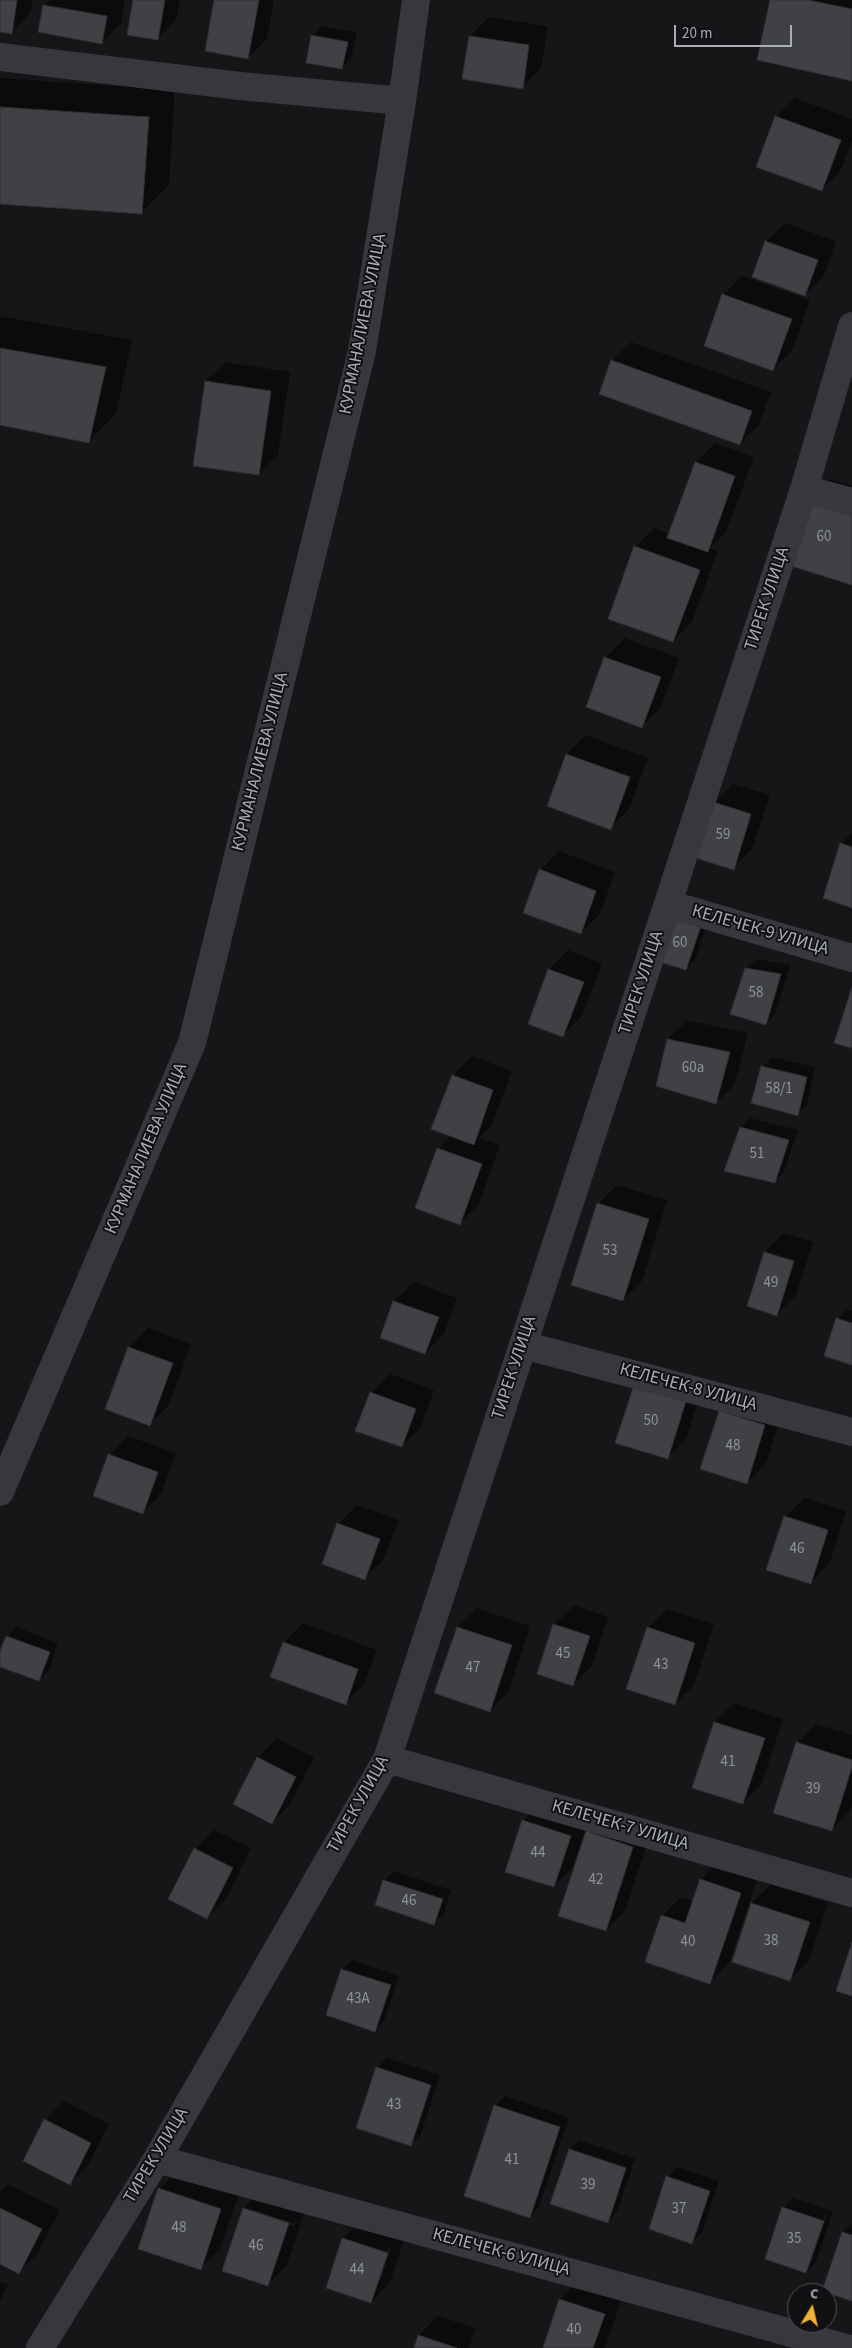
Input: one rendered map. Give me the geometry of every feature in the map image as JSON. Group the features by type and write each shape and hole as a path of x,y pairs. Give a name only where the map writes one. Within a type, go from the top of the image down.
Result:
{"street":[{"name":"КУРМАНАЛИЕВА УЛИЦА","path":"0,1492 192,1043 362,351 402,101 416,0"},
{"path":"0,57 240,86 402,101"},
{"name":"ТИРЕК УЛИЦА","path":"40,2348 157,2159 387,1759 804,489 852,326"},
{"path":"804,489 852,502"},
{"name":"КЕЛЕЧЕК-9 УЛИЦА","path":"668,904 852,958"},
{"name":"КЕЛЕЧЕК-8 УЛИЦА","path":"523,1344 852,1432"},
{"name":"КЕЛЕЧЕК-7 УЛИЦА","path":"387,1759 852,1893"},
{"name":"КЕЛЕЧЕК-6 УЛИЦА","path":"157,2159 846,2348"}],"building":[{"path":"0,0 17,0 12,34 0,32"},
{"path":"133,0 165,0 158,40 127,35"},
{"path":"214,0 259,0 248,59 205,51"},
{"path":"770,0 808,0 852,9 852,81 757,60"},
{"path":"43,5 107,16 102,44 38,32"},
{"path":"311,35 348,42 342,69 306,63"},
{"path":"469,36 529,45 523,89 462,79"},
{"path":"0,107 149,117 142,214 0,204"},
{"path":"775,116 841,140 822,191 756,167"},
{"path":"765,241 818,260 805,296 752,277"},
{"path":"722,294 792,319 773,371 704,346"},
{"path":"0,348 106,367 89,443 0,425"},
{"path":"611,360 752,411 740,445 599,394"},
{"path":"205,381 271,391 259,475 193,466"},
{"path":"695,462 735,476 708,552 667,538"},
{"path":"810,498 852,511 852,585 788,565"},
{"path":"634,546 700,570 673,642 608,619"},
{"path":"604,657 661,677 642,728 586,707"},
{"path":"566,754 630,777 611,830 547,806"},
{"path":"713,802 751,814 734,870 696,858"},
{"path":"840,843 852,847 852,908 823,898"},
{"path":"539,869 596,891 581,934 523,913"},
{"path":"674,917 701,926 686,970 660,962"},
{"path":"745,968 781,974 766,1025 730,1014"},
{"path":"548,969 584,982 563,1037 528,1024"},
{"path":"852,987 852,1048 834,1043"},
{"path":"667,1039 730,1052 716,1104 656,1086"},
{"path":"761,1066 807,1077 798,1116 751,1103"},
{"path":"452,1075 493,1090 474,1145 431,1129"},
{"path":"740,1127 789,1140 775,1183 724,1171"},
{"path":"437,1148 482,1164 460,1225 415,1208"},
{"path":"597,1203 649,1219 623,1301 571,1285"},
{"path":"764,1252 794,1261 777,1316 747,1306"},
{"path":"393,1301 439,1317 425,1354 380,1338"},
{"path":"836,1318 852,1323 852,1365 824,1356"},
{"path":"128,1347 173,1363 150,1426 105,1409"},
{"path":"634,1385 686,1401 668,1459 615,1443"},
{"path":"370,1392 416,1409 402,1447 355,1431"},
{"path":"719,1411 765,1425 747,1484 700,1469"},
{"path":"108,1454 158,1472 143,1514 93,1496"},
{"path":"784,1516 828,1530 811,1584 766,1570"},
{"path":"337,1523 380,1539 365,1580 322,1564"},
{"path":"553,1624 590,1636 573,1686 537,1674"},
{"path":"457,1627 512,1645 490,1712 434,1693"},
{"path":"647,1627 695,1643 675,1705 626,1689"},
{"path":"6,1636 50,1652 39,1681 0,1667 0,1651"},
{"path":"283,1642 358,1669 346,1705 270,1677"},
{"path":"714,1722 765,1738 743,1804 692,1788"},
{"path":"796,1742 852,1760 852,1767 832,1831 773,1813"},
{"path":"257,1757 296,1777 272,1824 233,1804"},
{"path":"522,1820 571,1836 554,1887 505,1872"},
{"path":"586,1831 633,1847 606,1931 558,1916"},
{"path":"194,1848 233,1868 207,1919 168,1899"},
{"path":"700,1879 741,1893 710,1984 645,1962 661,1915 685,1923"},
{"path":"383,1880 443,1899 434,1925 375,1905"},
{"path":"751,1903 810,1922 790,1981 732,1962"},
{"path":"852,1942 852,1996 836,1991"},
{"path":"341,1969 391,1985 375,2032 326,2015"},
{"path":"376,2067 431,2085 411,2146 356,2128"},
{"path":"494,2105 560,2127 530,2218 464,2196"},
{"path":"44,2119 91,2143 70,2185 23,2161"},
{"path":"569,2149 626,2168 608,2223 550,2204"},
{"path":"666,2176 710,2191 692,2244 649,2229"},
{"path":"158,2188 221,2209 201,2270 138,2249"},
{"path":"782,2207 824,2221 806,2273 765,2259"},
{"path":"0,2208 42,2229 19,2274 0,2264"},
{"path":"243,2208 289,2223 268,2286 222,2271"},
{"path":"842,2232 852,2235 852,2301 837,2296 837,2283 825,2283"},
{"path":"342,2238 388,2253 371,2303 326,2288"},
{"path":"559,2299 605,2314 593,2348 543,2348"},
{"path":"418,2335 457,2348 414,2348"}]}
